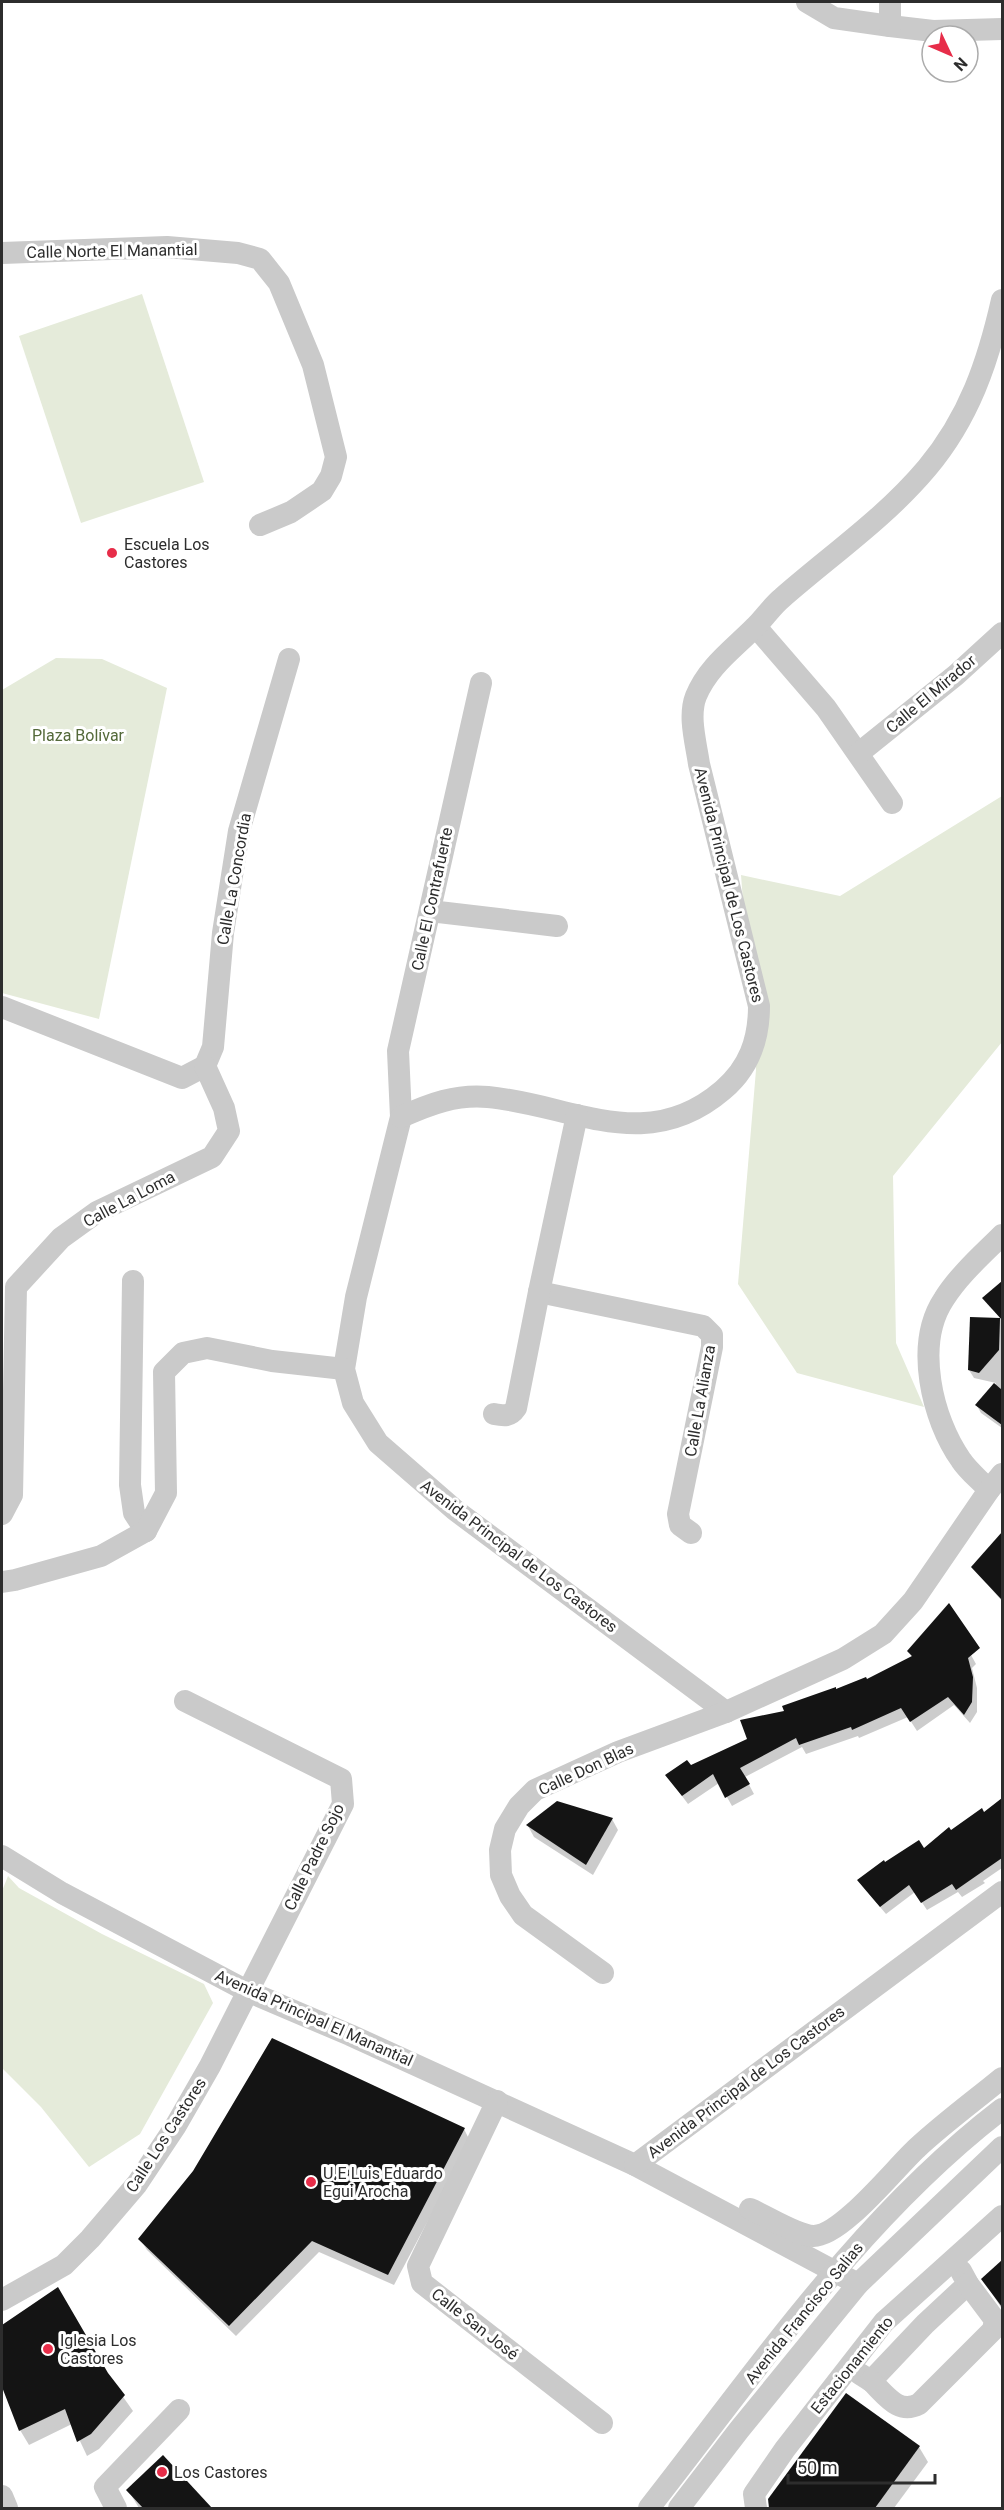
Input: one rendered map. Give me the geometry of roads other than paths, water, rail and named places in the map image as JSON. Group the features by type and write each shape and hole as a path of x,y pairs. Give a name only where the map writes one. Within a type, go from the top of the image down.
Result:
{"street":[{"path":"807,2 834,18 890,26 933,31 1002,28"},
{"path":"890,26 891,2"},
{"name":"Calle Norte El Manantial","path":"2,253 167,248 238,253 260,259 279,283 313,365 336,457 322,491 291,512 260,525"},
{"name":"Avenida Principal de Los Castores","path":"726,1712 455,1510 378,1443 353,1403 344,1369 356,1297 401,1117 437,1101 463,1097 489,1097 607,1122 654,1124 704,1106 737,1078 759,1032 759,1006 699,764 693,724 695,698 712,667 756,627 780,599 879,517 927,467 966,413 992,346 1002,300"},
{"path":"756,627 826,708 892,803"},
{"name":"Calle El Mirador","path":"859,753 956,675 1002,633"},
{"name":"Calle La Concordia","path":"205,1066 213,1047 223,933 238,831 289,659"},
{"name":"Calle El Contrafuerte","path":"401,1117 398,1051 482,683"},
{"path":"430,911 556,926"},
{"path":"2,1007 182,1078 205,1066"},
{"name":"Calle La Loma","path":"2,1514 12,1495 16,1287 61,1238 97,1212 212,1157 229,1131 224,1107 205,1066"},
{"path":"494,1414 505,1416 512,1414 516,1408 538,1292 577,1115"},
{"path":"726,1712 843,1659 882,1634 913,1600 996,1482 962,1461 945,1432 934,1402 929,1372 932,1329 943,1301 966,1271 1002,1235"},
{"path":"133,1281 130,1485 134,1513 146,1531"},
{"name":"Calle La Alianza","path":"538,1292 703,1326 712,1335 712,1347 678,1514 680,1525 690,1533"},
{"path":"2,1582 101,1556 146,1531 166,1493 164,1372 183,1353 207,1348 272,1361 344,1369"},
{"name":"Calle Padre Sojo","path":"186,1701 341,1779 343,1804 247,1991"},
{"name":"Calle Don Blas","path":"603,1973 523,1915 510,1896 501,1875 500,1850 505,1829 519,1806 536,1790 618,1752 726,1712"},
{"name":"Avenida Principal El Manantial","path":"2,1856 62,1893 247,1991 497,2101 635,2165"},
{"name":"Avenida Principal de Los Castores","path":"858,2283 635,2165 1002,1892"},
{"name":"Calle Los Castores","path":"2,2300 64,2265 90,2239 137,2184 175,2127 210,2066 247,1991"},
{"path":"635,2165 673,2171 699,2181 799,2232 815,2236 836,2228 860,2207 917,2148 1002,2078"},
{"name":"Calle San José","path":"497,2101 418,2266 422,2283 602,2423"},
{"name":"Avenida Francisco Salias","path":"648,2508 836,2270 889,2212 968,2135 1002,2109"},
{"name":"Avenida Francisco Salias","path":"679,2508 858,2283 1002,2147"},
{"name":"Estacionamiento","path":"756,2508 754,2494 884,2322 1002,2216"},
{"path":"849,2367 872,2381 901,2408 909,2409 919,2404 993,2330 995,2320 968,2284 956,2258"},
{"path":"872,2381 925,2324 968,2284"},
{"path":"116,2508 105,2487 179,2410"},
{"path":"2,2496 7,2508"}],"place":[{"name":"Escuela Los Castores","path":"112,553"},
{"name":"U.E Luis Eduardo Egui Arocha","path":"311,2182"},
{"name":"Iglesia Los Castores","path":"48,2349"},
{"name":"Los Castores","path":"162,2472"}],"park label":[{"name":"Plaza Bolívar","path":"78,735"}]}
